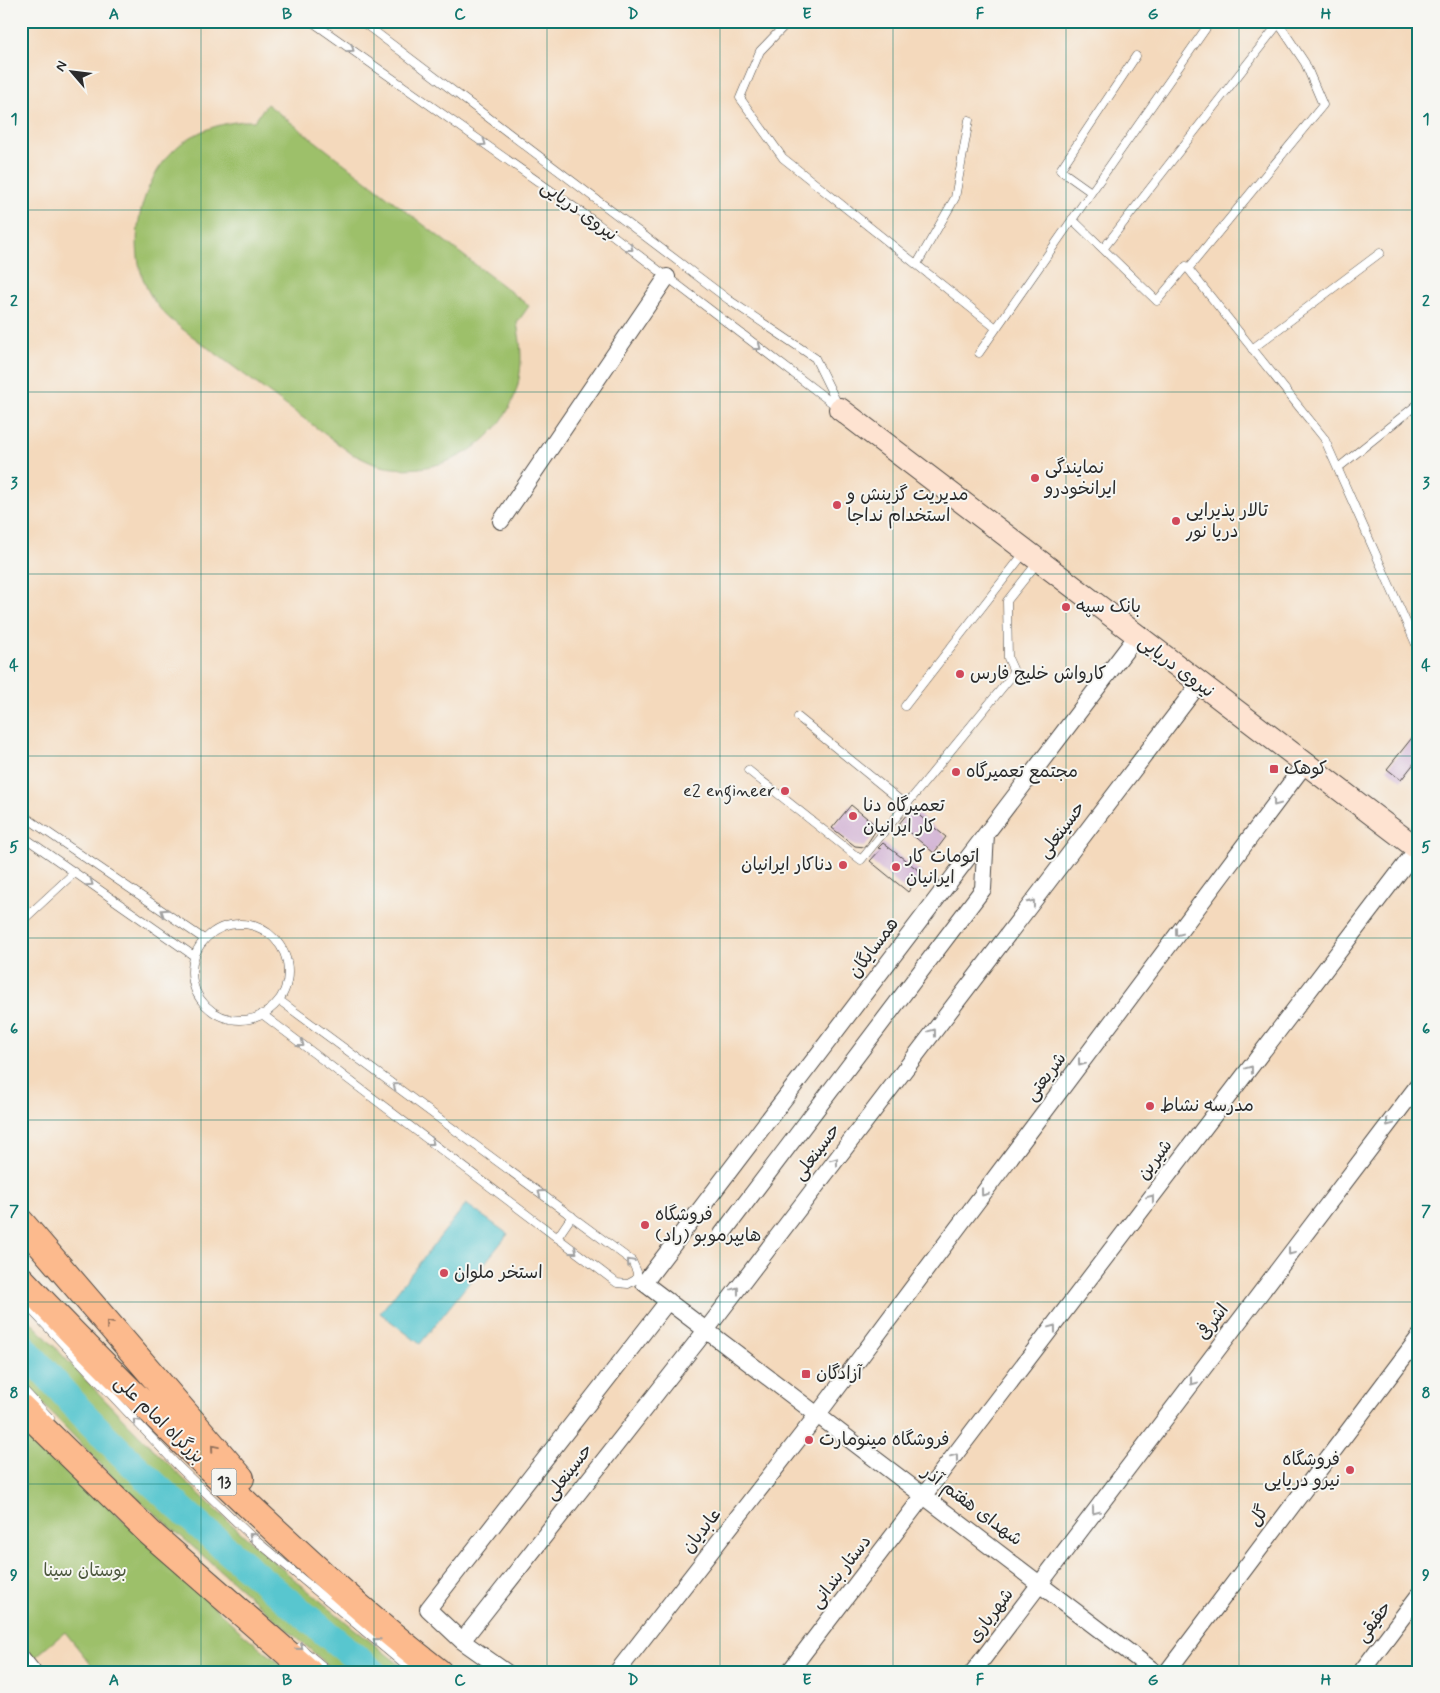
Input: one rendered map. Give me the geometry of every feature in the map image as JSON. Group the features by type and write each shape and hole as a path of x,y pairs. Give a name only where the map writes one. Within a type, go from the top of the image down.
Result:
{"highway":[{"path":"21,1222 248,1486 353,1600"},
{"name":"بزرگراه امام علی","path":"21,1279 153,1416 353,1600 402,1643 439,1672"},
{"path":"21,1408 150,1533 308,1672"}],"main road":[{"name":"نیروی دریایی","path":"840,409 1136,637 1418,849"}],"street":[{"path":"501,521 667,277"},
{"name":"همسایگان","path":"641,1281 1136,637"},
{"name":"حسینعلی","path":"462,1641 707,1329 1199,684"},
{"name":"شریعتی","path":"818,1414 1305,764"},
{"path":"722,1234 983,889 986,834"},
{"name":"شیرین","path":"925,1496 1418,849"},
{"name":"اشرفی","path":"1040,1584 1419,1084"},
{"name":"شهدای هفتم آذر","path":"641,1281 707,1329 1156,1672"},
{"path":"506,1672 462,1641 428,1609 668,1301"},
{"name":"گل","path":"1168,1672 1419,1337"},
{"name":"عابدیان","path":"617,1672 818,1414"},
{"name":"دستار بندانی","path":"789,1672 925,1496"},
{"name":"شهریاری","path":"973,1672 1040,1584"},
{"name":"حقیقی","path":"1361,1672 1419,1595"},
{"path":"21,1657 33,1672"}],"lane":[{"name":"نیروی دریایی","path":"311,21 598,224 840,409"},
{"name":"نیروی دریایی","path":"361,21 729,300 815,358 840,409"},
{"path":"789,21 760,51 740,98 783,158 996,328"},
{"path":"978,353 1212,21"},
{"path":"1103,249 1278,22 1305,63 1323,105 1188,269"},
{"path":"1091,192 1060,170 1136,56"},
{"path":"916,264 955,198 969,120"},
{"path":"1072,220 1157,301 1186,266 1324,438 1419,651"},
{"path":"1252,349 1380,252"},
{"path":"1338,468 1419,404"},
{"path":"905,706 1032,557"},
{"path":"748,770 861,860 1011,677 1013,669 1008,658 1007,602 1032,557"},
{"path":"798,717 906,805"},
{"path":"21,814 204,939"},
{"path":"21,835 194,956"},
{"path":"21,922 74,873"},
{"path":"245,923 262,928 275,938 285,952 288,968 287,985 279,1000 262,1014 240,1021 225,1018 211,1011 200,1000 193,987 191,972 194,956 204,939 213,931 228,924 245,923"},
{"path":"262,1014 617,1283 628,1284 641,1281 632,1261 279,1000"},
{"path":"557,1238 572,1216"},
{"path":"21,1299 178,1466 252,1537 413,1672"},
{"path":"21,1386 60,1428"},
{"path":"290,1639 330,1672"}],"green space":[{"path":"267,104 529,306 517,323 521,368 518,384 510,406 498,425 483,441 464,453 444,462 422,468 399,469 377,465 352,454 181,328 166,315 151,295 142,276 138,254 138,232 141,210 148,189 158,170 171,153 188,139 210,128 232,122 254,121"},
{"path":"21,1311 127,1423 218,1512 298,1583 409,1672 336,1672 112,1476 21,1381"},
{"name":"بوستان سینا","path":"21,1423 241,1632 290,1672 146,1672 143,1669 132,1672 97,1672 65,1632 34,1658 21,1643"}],"water":[{"name":"استخر ملوان","path":"466,1204 508,1234 420,1344 380,1313"}],"building":[{"path":"1419,729 1419,757 1401,780 1387,769"},
{"name":"تعمیرگاه دنا کار ایرانیان","path":"851,805 878,827 865,847 855,846 832,828"},
{"path":"911,809 946,837 934,853 899,824"},
{"name":"اتومات کار ایرانیان","path":"883,843 922,873 908,892 870,861 881,849 878,848"}],"waterway":[{"path":"21,1345 82,1413 151,1481 223,1547 373,1672"}],"place":[{"name":"نمایندگی ایرانخودرو","path":"1035,478"},
{"name":"مدیریت گزینش و استخدام نداجا","path":"837,505"},
{"name":"تالار پذیرایی دریا نور","path":"1176,521"},
{"name":"بانک سپه","path":"1066,607"},
{"name":"کارواش خلیج فارس","path":"960,674"},
{"name":"کوهک","path":"1274,769"},
{"name":"مجتمع تعمیرگاه","path":"956,772"},
{"name":"e2 engineer","path":"785,791"},
{"name":"تعمیرگاه دنا کار ایرانیان","path":"853,816"},
{"name":"دناکار ایرانیان","path":"843,865"},
{"name":"اتومات کار ایرانیان","path":"896,867"},
{"name":"مدرسه نشاط","path":"1150,1106"},
{"name":"فروشگاه هایپرموبو (راد)","path":"645,1225"},
{"name":"استخر ملوان","path":"444,1273"},
{"name":"آزادگان","path":"806,1374"},
{"name":"فروشگاه مینومارت","path":"809,1440"},
{"name":"فروشگاه نیرو دریایی","path":"1350,1470"}]}
